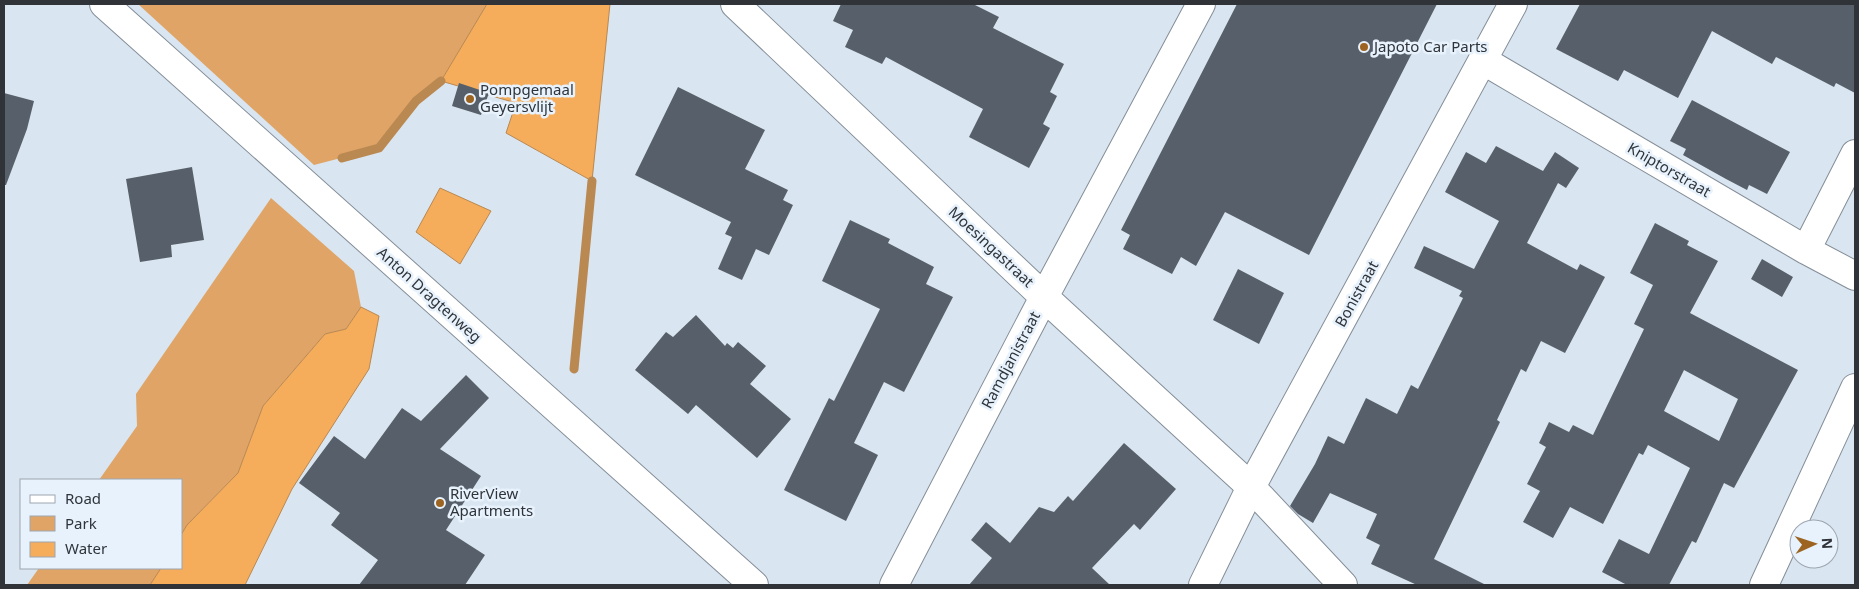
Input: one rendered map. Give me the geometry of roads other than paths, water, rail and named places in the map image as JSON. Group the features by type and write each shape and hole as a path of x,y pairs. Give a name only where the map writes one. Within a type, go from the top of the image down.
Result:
{"street":[{"name":"Anton Dragtenweg","path":"104,4 754,585"},
{"name":"Moesingastraat","path":"735,4 1044,297 1252,487 1343,585"},
{"name":"Ramdjanistraat","path":"894,585 1044,297 1201,4"},
{"name":"Bonistraat","path":"1203,585 1252,487 1484,61 1513,4"},
{"name":"Kniptorstraat","path":"1484,61 1806,250 1855,276"},
{"path":"1806,250 1855,154"},
{"path":"1764,585 1855,388"}],"water":[{"path":"487,4 610,4 592,181 506,133 516,103 441,81"},
{"path":"440,188 491,211 460,264 416,232"},
{"path":"361,307 379,316 369,369 292,489 245,585 150,585 160,569 182,569 182,533 187,525 238,473 263,406 325,334 346,329"}],"waterway":[{"path":"342,158 379,148 416,101 441,81"},
{"path":"574,369 592,181"}],"place":[{"name":"Japoto Car Parts","path":"1364,47"},
{"name":"Pompgemaal Geyersvlijt","path":"470,99"},
{"name":"RiverView Apartments","path":"440,503"}]}
